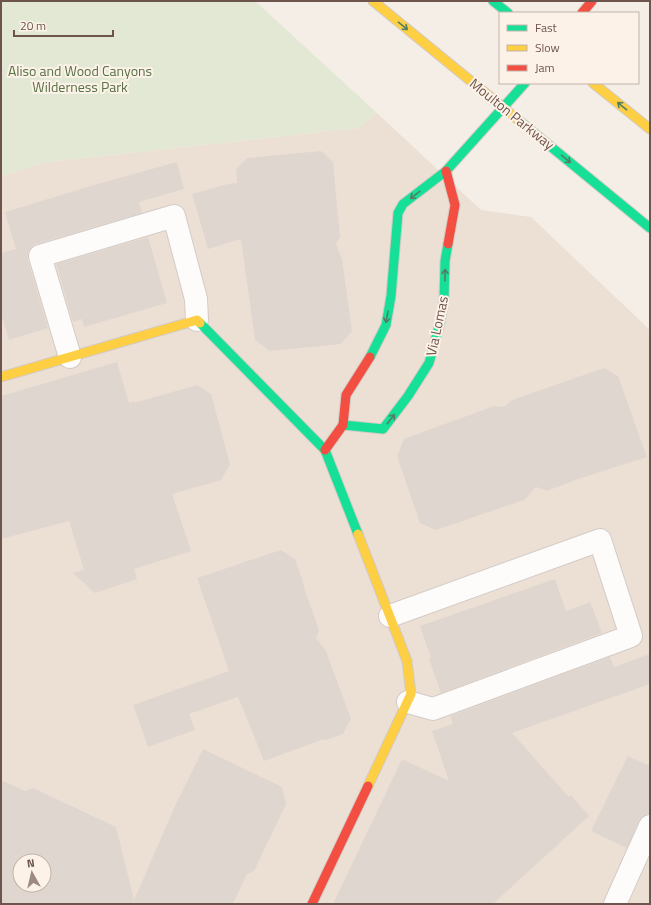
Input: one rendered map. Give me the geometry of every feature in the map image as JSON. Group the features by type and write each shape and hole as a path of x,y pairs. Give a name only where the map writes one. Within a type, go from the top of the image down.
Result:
{"street":[{"name":"Moulton Parkway","path":"373,1 650,228"},
{"path":"494,1 507,12"},
{"path":"583,12 592,1"},
{"path":"325,450 342,425 346,395 372,355 386,325 391,296 398,213 403,204 446,171 524,84"},
{"path":"594,84 650,129"},
{"name":"Via Lomas","path":"342,425 383,429 408,396 429,363 444,301 445,261 455,205 446,171"},
{"path":"70,356 40,256 174,216 196,299 197,320 325,450 407,661 411,694 312,904"},
{"path":"1,376 197,320"},
{"path":"390,616 600,540 631,636 433,708 408,702"},
{"path":"615,904 650,826"}],"shaded area":[{"path":"377,113 481,210 531,217 650,330 650,904 1,904 1,176 47,162 358,128"}],"green space":[{"name":"Aliso and Wood Canyons Wilderness Park","path":"1,1 255,1 377,113 358,128 47,162 1,176"}],"building":[{"path":"321,151 333,162 340,237 336,244 342,259 352,331 341,344 270,351 255,340 241,239 208,249 192,194 237,183 236,169 247,158"},
{"path":"177,162 184,189 139,202 142,213 36,244 31,247 28,253 28,260 48,328 9,340 1,313 1,253 16,249 5,212"},
{"path":"148,237 167,303 84,327 82,319 73,322 56,264"},
{"path":"117,362 129,403 134,401 134,403 197,385 211,394 230,464 221,480 172,494 191,551 134,569 137,579 95,593 73,573 84,570 69,521 1,539 1,396"},
{"path":"604,368 618,376 647,457 578,479 547,491 536,487 524,500 436,530 420,523 397,456 404,439 494,406 504,407 512,400"},
{"path":"281,550 295,559 319,630 316,638 326,651 351,719 343,734 325,740 324,739 264,761 238,697 189,714 195,730 148,747 133,705 229,671 197,578"},
{"path":"555,579 566,611 590,602 602,633 441,693 429,659 431,658 420,626"},
{"path":"650,654 650,684 512,733 569,797 571,795 589,816 493,904 333,904 402,759 449,781 432,731 453,724 450,716 610,657 614,667"},
{"path":"203,749 282,787 286,804 254,871 247,874 233,904 1,904 1,780 25,791 33,788 116,827 134,900 175,806"},
{"path":"628,756 650,766 650,814 643,816 639,821 627,848 591,831"}],"traffic: fast":[{"path":"493,1 507,12"},
{"path":"370,357 386,325 391,296 398,213 403,204 446,171 524,84"},
{"path":"522,123 650,228"},
{"path":"343,425 383,429 408,396 429,363 440,323 444,301 445,261 448,244"},
{"path":"200,323 325,450 358,534"}],"traffic: slow":[{"path":"373,1 522,123"},
{"path":"594,84 650,129"},
{"path":"1,377 197,320 200,323"},
{"path":"358,534 407,661 411,694 368,786"}],"traffic: jam":[{"path":"583,12 592,1"},
{"path":"446,171 455,205 448,244"},
{"path":"325,450 343,425 346,395 370,357"},
{"path":"312,904 368,786"}]}
